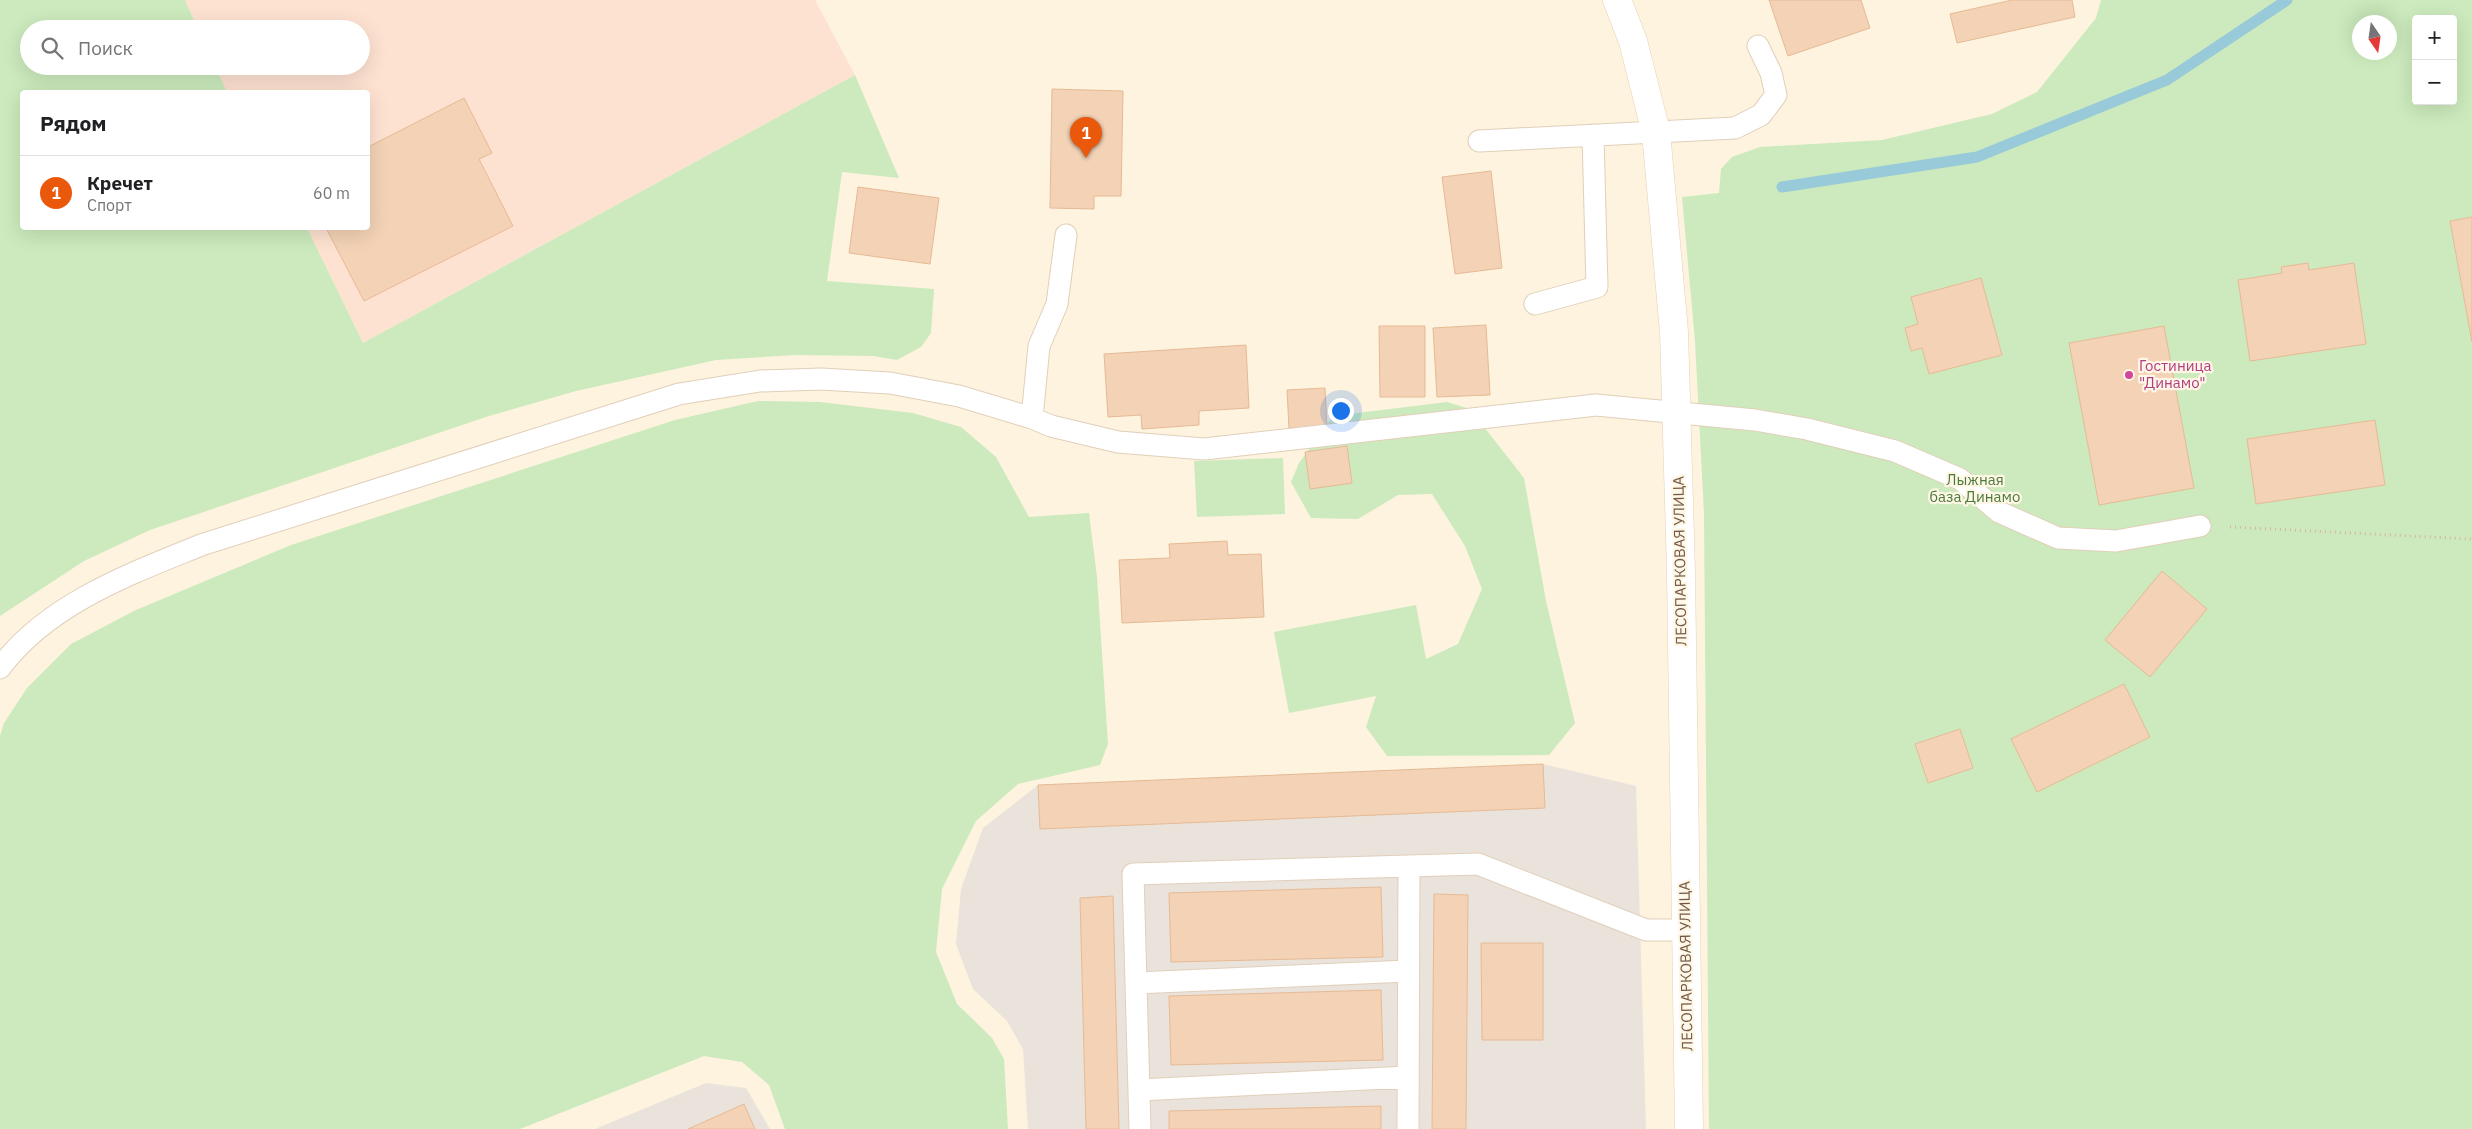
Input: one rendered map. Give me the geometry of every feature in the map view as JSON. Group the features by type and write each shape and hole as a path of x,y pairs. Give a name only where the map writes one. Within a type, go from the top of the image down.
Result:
{"street":[{"name":"ЛЕСОПАРКОВАЯ УЛИЦА","path":"1618,0 1633,41 1656,132 1673,313 1682,572 1689,1129"}],"lane":[{"path":"1479,141 1734,128 1761,115 1776,95 1772,73 1758,46"},
{"path":"1535,304 1597,287 1593,135"},
{"path":"1032,418 1038,346 1057,304 1066,235"},
{"path":"0,668 13,651 34,631 82,600 139,571 201,545 679,394 760,380 821,378 890,383 959,396 1032,418 1051,426 1118,442 1204,449 1596,405 1677,412 1755,420 1807,429 1895,451 1960,479 1999,512 2058,538 2116,541 2200,526"},
{"path":"1140,1129 1133,874 1478,864 1646,930 1685,930"},
{"path":"1408,866 1408,1129"},
{"path":"1136,983 1408,971"},
{"path":"1139,1090 1408,1077"}],"path":[{"path":"2200,526 2472,539"}],"shaded area":[{"path":"185,0 815,0 855,75 363,343 308,230 370,230 370,90 226,90 219,75 370,75 370,20 194,20"},
{"path":"1543,764 1636,786 1646,1129 1028,1129 1023,1049 1007,1021 973,989 956,944 961,889 983,828 1038,785"},
{"path":"706,1083 746,1088 770,1129 595,1129"}],"green space":[{"path":"0,0 185,0 194,20 20,20 20,75 219,75 226,90 20,90 20,230 308,230 363,343 855,75 899,178 842,172 827,281 934,289 931,333 921,347 897,360 873,356 795,355 716,360 576,391 489,416 150,530 84,561 0,616"},
{"name":"Лыжная база Динамо","path":"2101,0 2472,0 2472,1129 1709,1129 1704,513 1695,341 1682,197 1719,193 1721,169 1732,157 1760,147 1882,140 1992,114 2037,92 2096,18"},
{"path":"758,401 820,402 913,413 961,427 996,457 1029,517 1089,513 1097,577 1108,744 1100,765 1018,784 976,821 942,889 936,952 957,1004 992,1038 1004,1059 1008,1129 785,1129 769,1085 742,1062 704,1056 520,1129 0,1129 0,736 4,723 27,688 71,644 136,610 291,545 675,420"},
{"path":"1447,402 1470,409 1524,478 1546,601 1575,723 1549,755 1387,756 1366,727 1376,696 1289,713 1274,632 1416,605 1426,659 1458,644 1482,589 1465,546 1432,494 1398,495 1358,519 1311,518 1291,482 1299,463 1333,416"},
{"path":"1283,458 1285,514 1197,517 1194,461"}],"building":[{"path":"1769,0 1861,0 1870,28 1788,56"},
{"path":"2012,0 2072,0 2075,17 1957,43 1950,14"},
{"path":"1052,89 1123,91 1121,196 1094,196 1094,209 1050,208"},
{"path":"464,98 492,153 479,159 513,226 364,301 327,230 370,230 370,146"},
{"path":"1491,171 1502,268 1455,274 1442,177"},
{"path":"858,187 939,198 930,264 849,253"},
{"path":"2472,217 2472,342 2450,221"},
{"path":"2308,263 2309,270 2354,263 2366,344 2250,361 2238,280 2282,273 2281,267"},
{"path":"1981,278 2002,355 1929,374 1922,348 1911,351 1905,328 1918,324 1911,297"},
{"path":"1486,325 1490,395 1437,397 1433,328"},
{"path":"1379,326 1425,326 1425,397 1380,397"},
{"path":"2164,326 2194,488 2099,505 2069,343"},
{"path":"1246,345 1249,408 1199,411 1199,425 1142,429 1141,415 1108,417 1104,354"},
{"path":"1325,388 1327,427 1289,428 1287,390"},
{"path":"2375,420 2385,485 2256,504 2247,439"},
{"path":"1347,446 1352,483 1310,489 1305,452"},
{"path":"1227,541 1228,555 1261,554 1264,617 1122,623 1119,560 1170,558 1169,544"},
{"path":"2162,571 2207,609 2150,677 2105,640"},
{"path":"2124,684 2150,737 2037,792 2011,739"},
{"path":"1960,729 1973,768 1928,783 1915,744"},
{"path":"1543,764 1545,808 1040,829 1038,785"},
{"path":"1381,887 1383,957 1171,962 1169,893"},
{"path":"1434,894 1468,895 1466,1129 1432,1129"},
{"path":"1113,896 1119,1129 1086,1129 1080,898"},
{"path":"1481,943 1543,943 1543,1040 1482,1040"},
{"path":"1381,990 1383,1060 1171,1065 1169,996"},
{"path":"744,1104 755,1129 688,1129"},
{"path":"1381,1106 1381,1129 1169,1129 1169,1111"}],"waterway":[{"path":"1782,187 1977,157 2167,80 2287,0"}],"place":[{"name":"Кречет","path":"1086,158"},
{"name":"Гостиница \"Динамо\"","path":"2129,375"}]}
